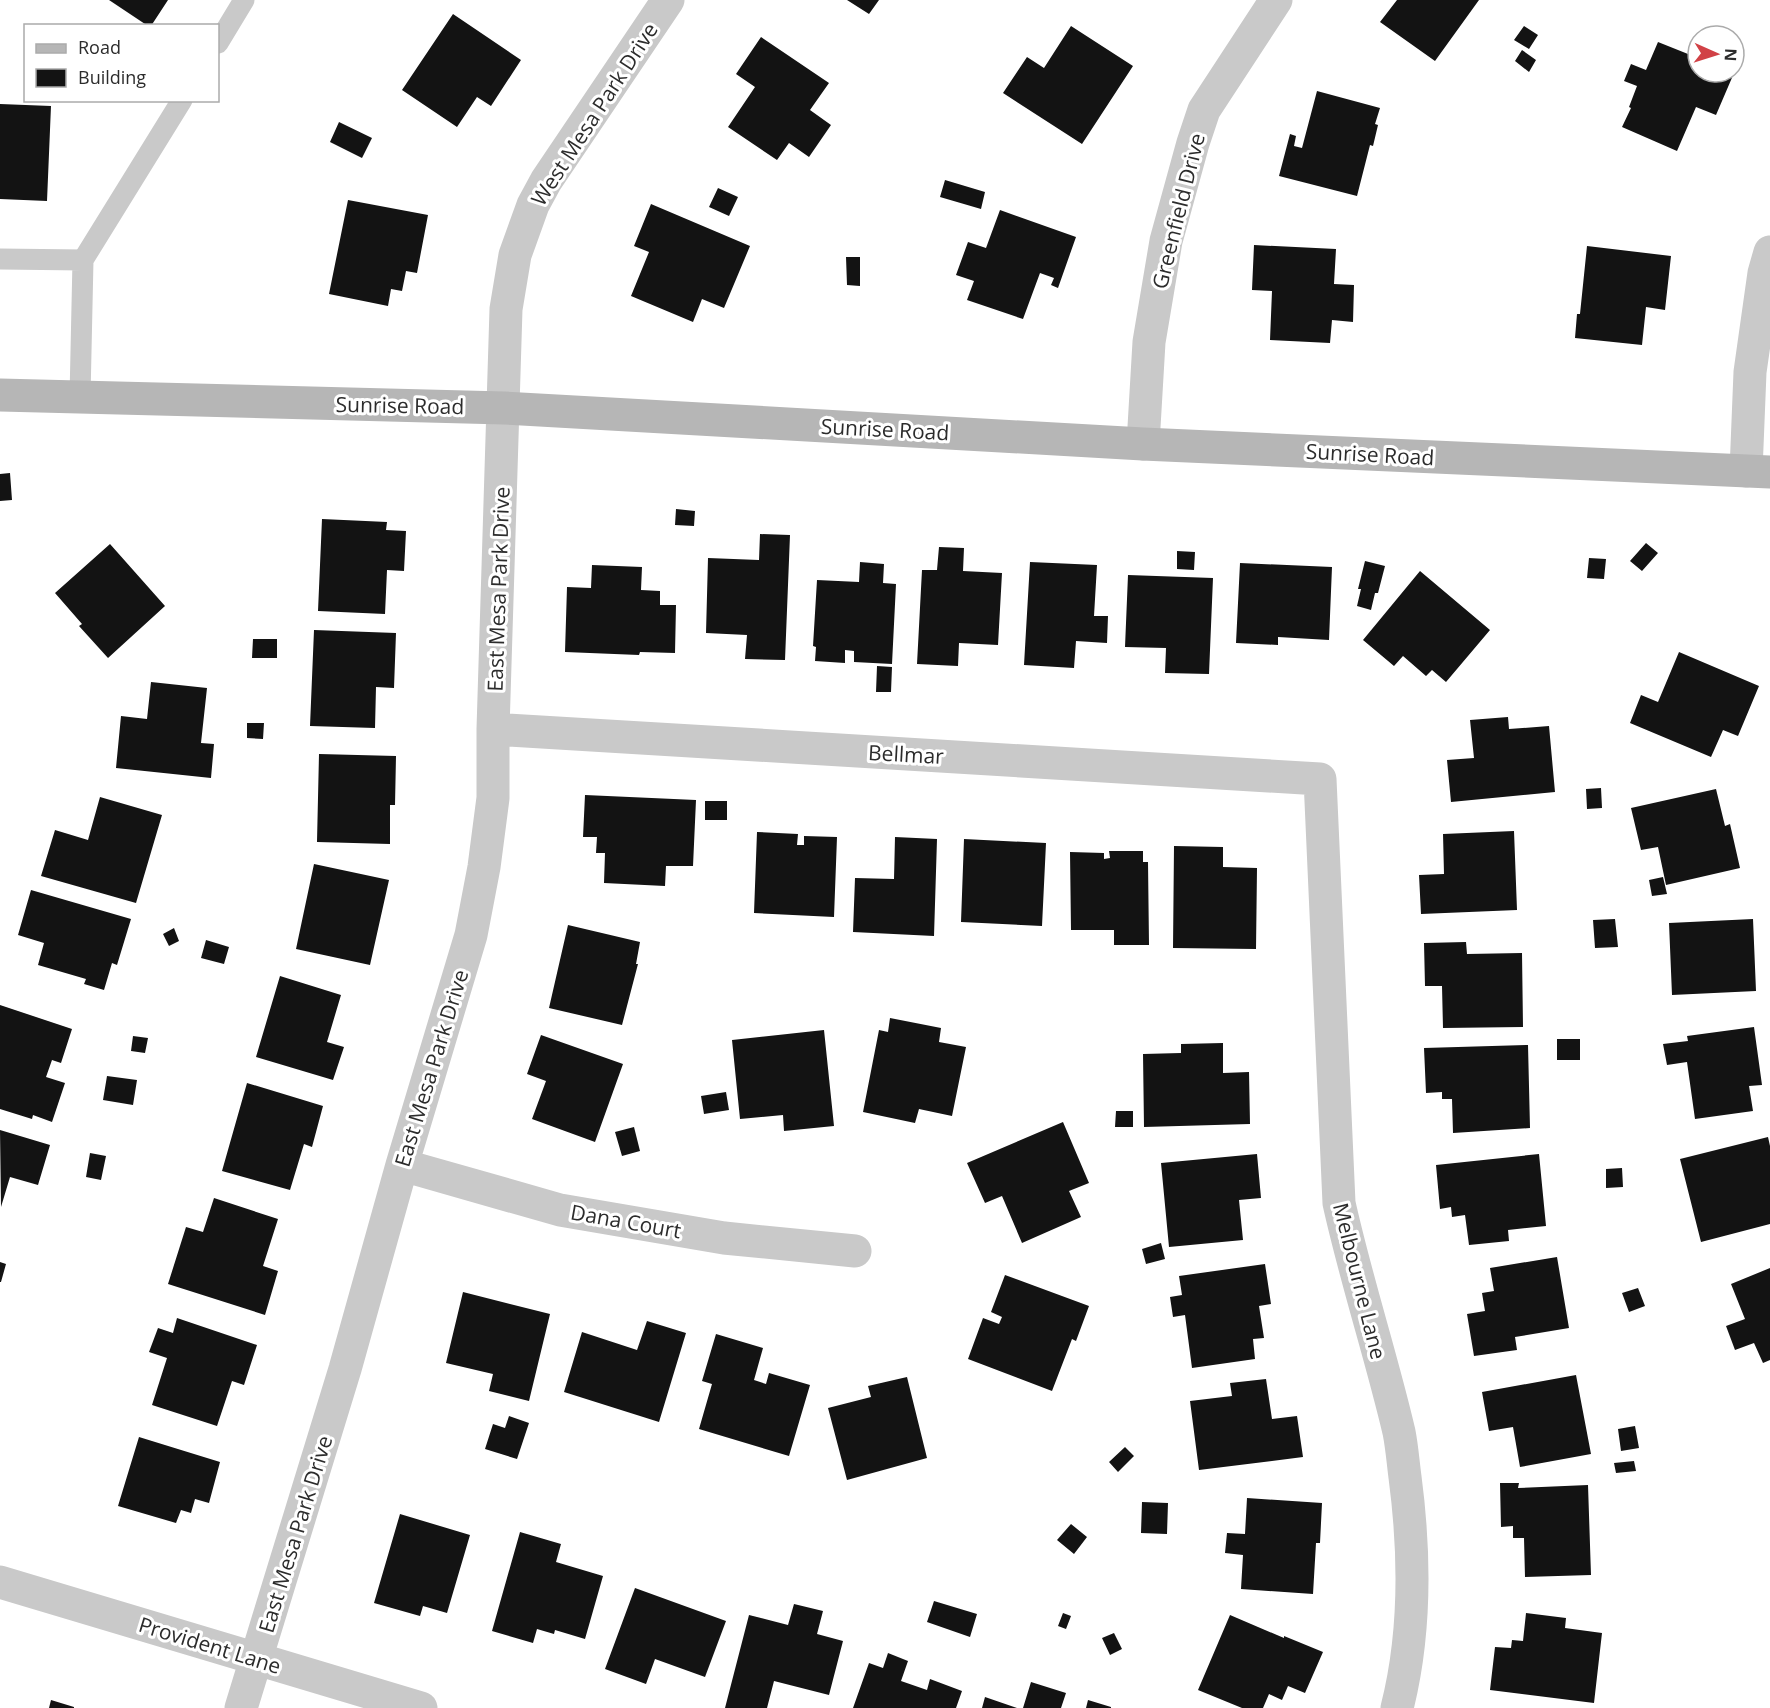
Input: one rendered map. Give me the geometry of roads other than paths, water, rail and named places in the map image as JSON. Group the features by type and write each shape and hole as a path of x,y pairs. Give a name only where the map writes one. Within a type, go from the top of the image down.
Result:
{"main road":[{"name":"Sunrise Road","path":"0,395 504,408 1143,444 1758,472"}],"street":[{"name":"West Mesa Park Drive","path":"504,408 506,309 515,255 533,205 546,181 668,0"},
{"name":"Greenfield Drive","path":"1143,444 1151,331 1166,241 1193,143 1204,110 1276,0"},
{"path":"1758,472 1750,372 1764,273 1770,252"},
{"name":"East Mesa Park Drive","path":"241,1708 345,1369 402,1165 471,934 484,867 493,798 493,729 504,408"},
{"name":"Bellmar","path":"493,729 1320,779"},
{"name":"Melbourne Lane","path":"1320,779 1339,1203 1352,1261 1399,1434 1408,1499 1412,1565 1411,1632 1397,1708"},
{"name":"Dana Court","path":"402,1165 560,1210 724,1239 855,1251"},
{"name":"Provident Lane","path":"0,1582 421,1708"}],"lane":[{"path":"219,42 244,0"},
{"path":"80,397 83,260 181,102"},
{"path":"0,259 83,260"}]}
